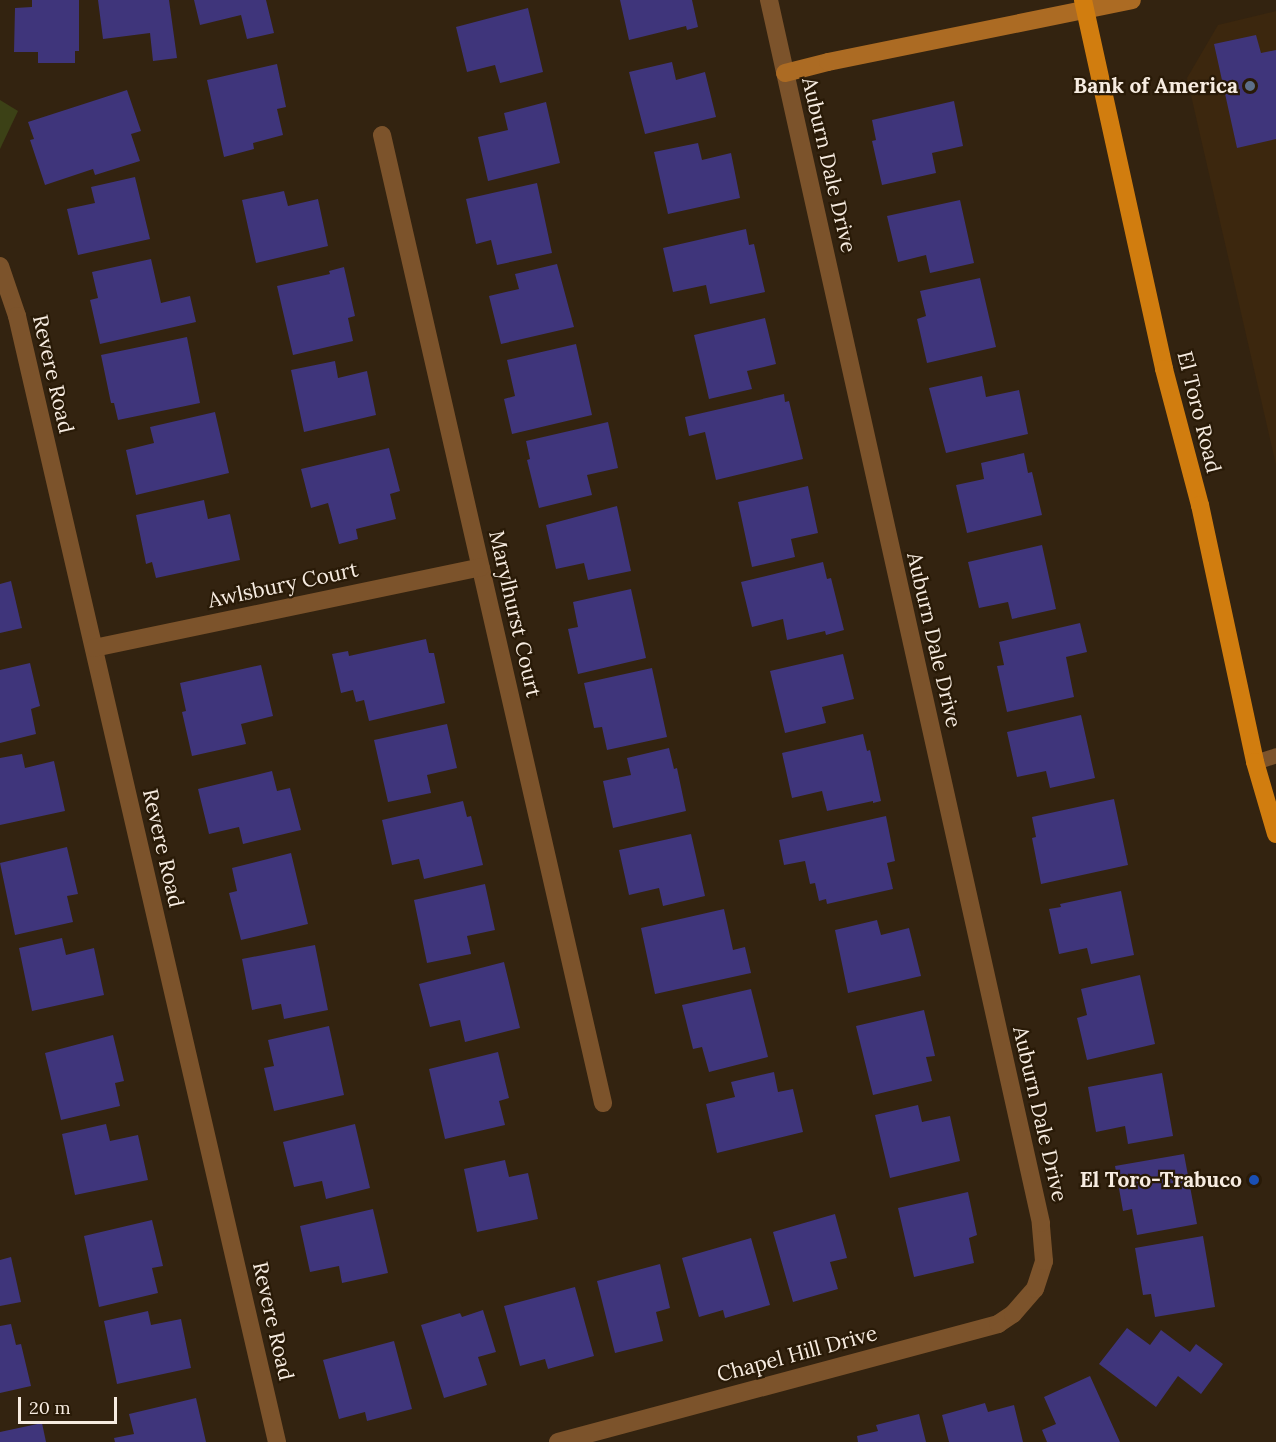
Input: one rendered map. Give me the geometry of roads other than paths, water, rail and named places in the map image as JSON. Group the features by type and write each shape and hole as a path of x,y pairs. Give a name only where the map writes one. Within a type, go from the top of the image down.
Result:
{"main road":[{"name":"El Toro Road","path":"1084,4 1164,369 1200,505 1254,762 1276,834"}],"street":[{"name":"Auburn Dale Drive","path":"769,0 1041,1223 1044,1261 1035,1289"},
{"path":"785,73 1084,4 1132,0"},
{"name":"Marylhurst Court","path":"382,135 603,1103"},
{"name":"Revere Road","path":"0,266 17,316 277,1442"},
{"name":"Awlsbury Court","path":"94,648 481,567"},
{"name":"Chapel Hill Drive","path":"558,1442 998,1324 1013,1314 1035,1289"}],"lane":[{"path":"1254,762 1276,755"}],"place":[{"name":"Bank of America","path":"1250,86"},
{"name":"El Toro-Trabuco","path":"1254,1180"}]}
